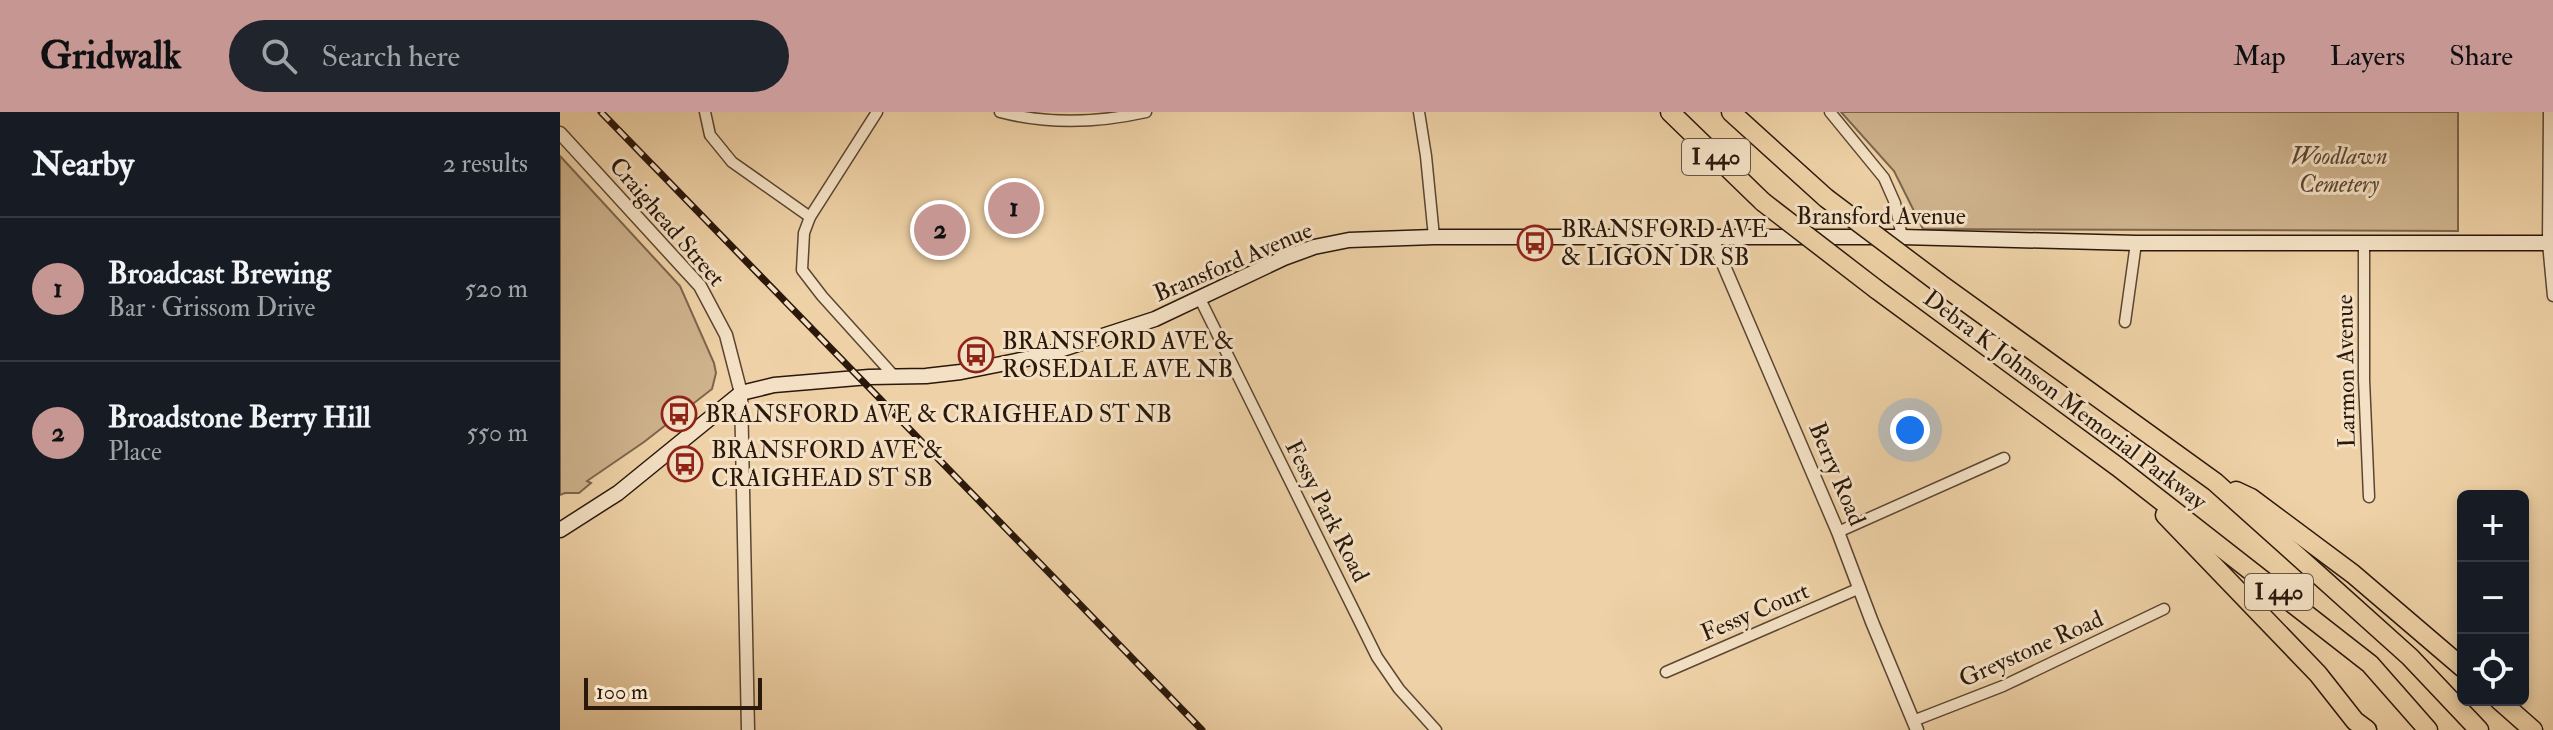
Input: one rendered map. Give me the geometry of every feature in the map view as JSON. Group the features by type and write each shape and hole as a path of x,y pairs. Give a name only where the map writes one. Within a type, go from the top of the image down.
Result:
{"highway":[{"name":"Debra K Johnson Memorial Parkway","path":"1670,112 1763,202 2118,467 2370,664 2428,730"},
{"name":"Debra K Johnson Memorial Parkway","path":"1731,112 1826,198 2215,482 2410,657 2479,730"},
{"path":"2118,467 2318,674 2360,727"},
{"path":"2215,482 2251,498 2283,521 2353,574 2457,663"},
{"path":"2506,706 2533,730"}],"main road":[{"name":"Bransford Avenue","path":"560,530 618,493 741,393 774,385 961,372 1041,356 1155,319 1314,247 1369,238 1902,237 2136,243 2550,243"}],"street":[{"path":"705,112 710,135 732,162 810,217"},
{"path":"877,112 810,217 804,233 802,270 895,377"},
{"path":"1000,112 1072,122 1095,122 1146,112"},
{"path":"1419,112 1434,237"},
{"path":"1830,112 1884,178 1895,203 1902,237"},
{"path":"2549,112 2553,296"},
{"name":"Craighead Street","path":"560,133 700,286 726,335 741,393 748,730"},
{"name":"Berry Road","path":"1712,238 1838,532 1915,726"},
{"path":"2125,322 2136,243"},
{"name":"Larmon Avenue","path":"2364,245 2364,380 2369,497"},
{"name":"Fessy Park Road","path":"1200,299 1377,657 1399,689 1436,730"},
{"path":"1838,532 2004,458"},
{"name":"Fessy Court","path":"1666,672 1860,588"},
{"name":"Greystone Road","path":"1915,726 2164,609"}],"green space":[{"name":"Woodlawn Cemetery","path":"1841,112 2458,112 2458,231 1923,229 1894,171"},
{"path":"560,156 680,286 716,373 712,389 587,481 591,483 579,493 560,495"}],"railway":[{"path":"601,112 1202,730"}],"place":[{"name":"Broadcast Brewing","path":"1014,208"},
{"name":"Broadstone Berry Hill","path":"940,230"},
{"name":"BRANSFORD AVE & LIGON DR SB","path":"1535,243"},
{"name":"BRANSFORD AVE & ROSEDALE AVE NB","path":"976,355"},
{"name":"BRANSFORD AVE & CRAIGHEAD ST NB","path":"679,414"},
{"name":"BRANSFORD AVE & CRAIGHEAD ST SB","path":"685,464"}]}
